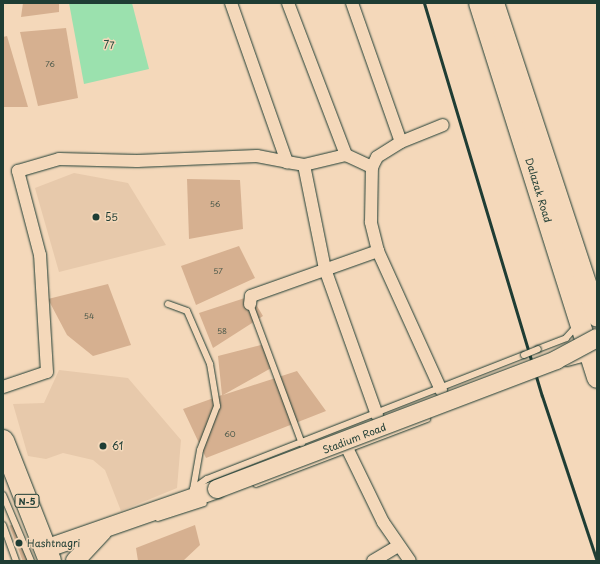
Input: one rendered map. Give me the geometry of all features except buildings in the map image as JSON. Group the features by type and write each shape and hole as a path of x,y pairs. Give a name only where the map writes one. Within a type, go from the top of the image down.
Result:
{"highway":[{"name":"N-5","path":"3,441 42,557"}],"main road":[{"name":"Dalazak Road","path":"479,3 592,315"},
{"name":"Dalazak Road","path":"494,3 592,315 597,378"},
{"name":"Stadium Road","path":"42,557 107,528 139,518 192,494 219,493 556,360 594,347"},
{"name":"Stadium Road","path":"76,561 107,528"}],"street":[{"path":"231,3 287,162"},
{"path":"288,3 346,155"},
{"path":"352,3 401,142"},
{"path":"441,390 378,251 371,222 372,167 377,157 401,142 443,125"},
{"path":"3,387 48,372 40,255 18,171 59,159 137,160 257,156 304,165 346,155 372,167"},
{"path":"304,165 325,269 378,415"},
{"path":"250,304 251,296 378,251"},
{"path":"348,450 362,484 398,546 410,561"},
{"path":"373,561 398,546"}],"lane":[{"path":"168,304 187,311 210,364 217,406 200,450 192,494"},
{"path":"250,304 302,444"},
{"path":"192,494 207,479 378,415 566,338 592,315"},
{"path":"457,407 545,372 594,347"},
{"path":"251,486 348,450 435,415"},
{"path":"139,518 169,516 219,493"},
{"path":"3,495 42,557"},
{"path":"3,525 16,561"}],"shaded area":[{"name":"55","path":"74,173 128,183 166,245 59,272 35,188"},
{"name":"61","path":"59,370 128,378 181,440 177,488 121,511 105,470 93,460 63,453 46,459 28,456 13,404 44,403"}],"green space":[{"name":"77","path":"69,3 132,3 149,69 84,84"}],"railway":[{"path":"424,3 542,396 597,561"}],"place":[{"name":"55","path":"96,217"},
{"name":"61","path":"103,446"},
{"name":"Hashtnagri","path":"19,543"}]}
